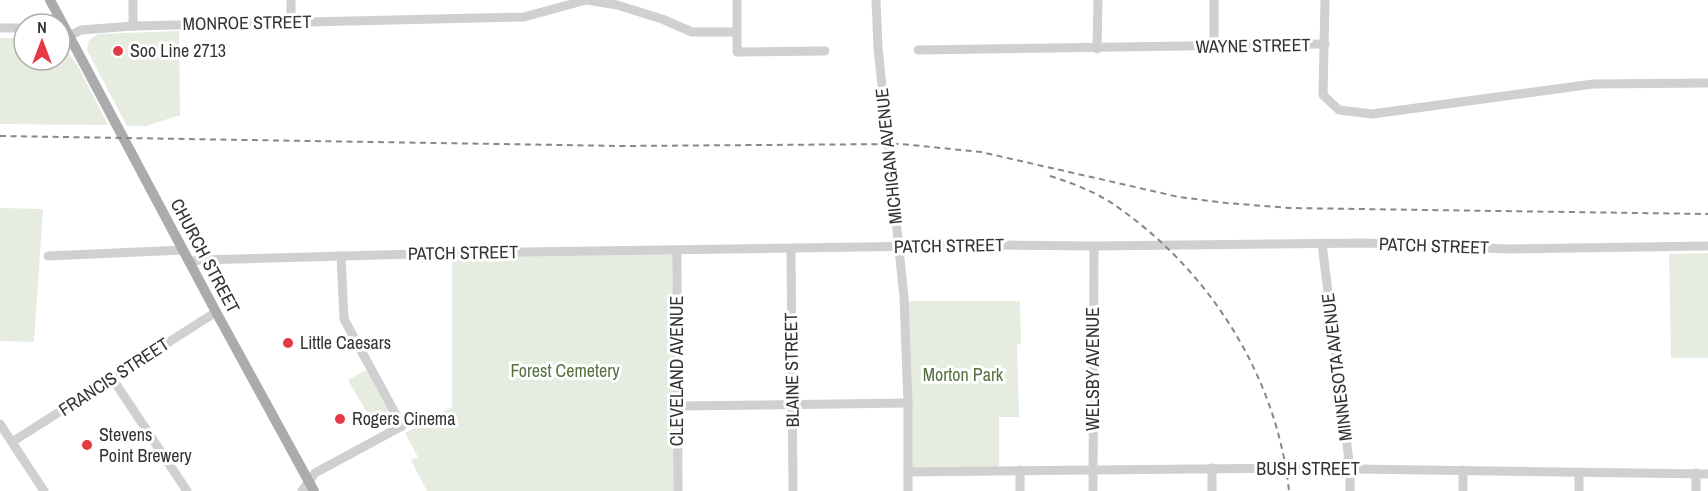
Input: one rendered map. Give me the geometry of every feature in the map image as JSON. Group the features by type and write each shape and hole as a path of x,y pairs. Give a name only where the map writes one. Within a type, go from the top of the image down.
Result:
{"main road":[{"name":"CHURCH STREET","path":"72,42 312,486"}],"street":[{"path":"133,0 133,26"},
{"path":"291,0 291,23"},
{"name":"MONROE STREET","path":"72,34 81,30 133,26 524,17 587,0"},
{"path":"587,0 662,19 692,32 737,32"},
{"path":"737,0 737,52 825,51"},
{"name":"MICHIGAN AVENUE","path":"876,0 878,48 904,297 908,403 908,491"},
{"path":"1097,49 1098,0"},
{"path":"1214,0 1214,47"},
{"path":"1325,0 1325,44"},
{"name":"WAYNE STREET","path":"918,50 1325,44 1323,95 1339,110 1372,114 1593,84 1708,83"},
{"name":"MINNESOTA AVENUE","path":"1322,244 1350,469 1350,491"},
{"name":"PATCH STREET","path":"189,262 452,253 994,245 1400,244 1508,249 1708,246"},
{"name":"WELSBY AVENUE","path":"1093,491 1094,246"},
{"name":"BLAINE STREET","path":"791,249 793,491"},
{"path":"48,256 183,250"},
{"name":"CLEVELAND AVENUE","path":"677,251 678,491"},
{"path":"302,491 312,486 315,473 402,426 344,319 341,256"},
{"name":"FRANCIS STREET","path":"12,441 216,312"},
{"path":"112,378 187,491"},
{"path":"678,406 908,403"},
{"path":"0,425 44,491"},
{"path":"1212,468 1212,491"},
{"name":"BUSH STREET","path":"908,472 1212,468 1708,474"},
{"path":"1020,470 1020,491"},
{"path":"1463,470 1463,491"},
{"path":"1579,472 1579,491"},
{"path":"1696,473 1696,491"}],"green space":[{"path":"179,31 180,115 146,126 127,126 87,50 89,40 98,34"},
{"path":"0,38 12,38 12,72 72,72 72,58 108,125 0,124"},
{"path":"0,208 43,209 34,342 0,341"},
{"name":"Forest Cemetery","path":"677,251 678,491 427,491 411,460 418,457 405,433 452,407 452,253"},
{"path":"1708,253 1708,358 1671,358 1669,254"},
{"name":"Morton Park","path":"904,301 1020,301 1021,343 1017,344 1019,417 999,417 999,471 908,472"},
{"path":"366,370 393,419 374,430 371,425 373,423 348,380"}],"railway":[{"path":"0,136 622,146 901,144 981,152 1179,197 1226,203 1290,208 1708,214"},
{"path":"1050,176 1084,188 1116,206 1150,232 1181,262 1209,295 1233,330 1254,368 1270,408 1282,449 1289,491"}],"place":[{"name":"Soo Line 2713","path":"118,51"},
{"name":"Little Caesars","path":"288,343"},
{"name":"Rogers Cinema","path":"340,419"},
{"name":"Stevens Point Brewery","path":"87,445"}]}
